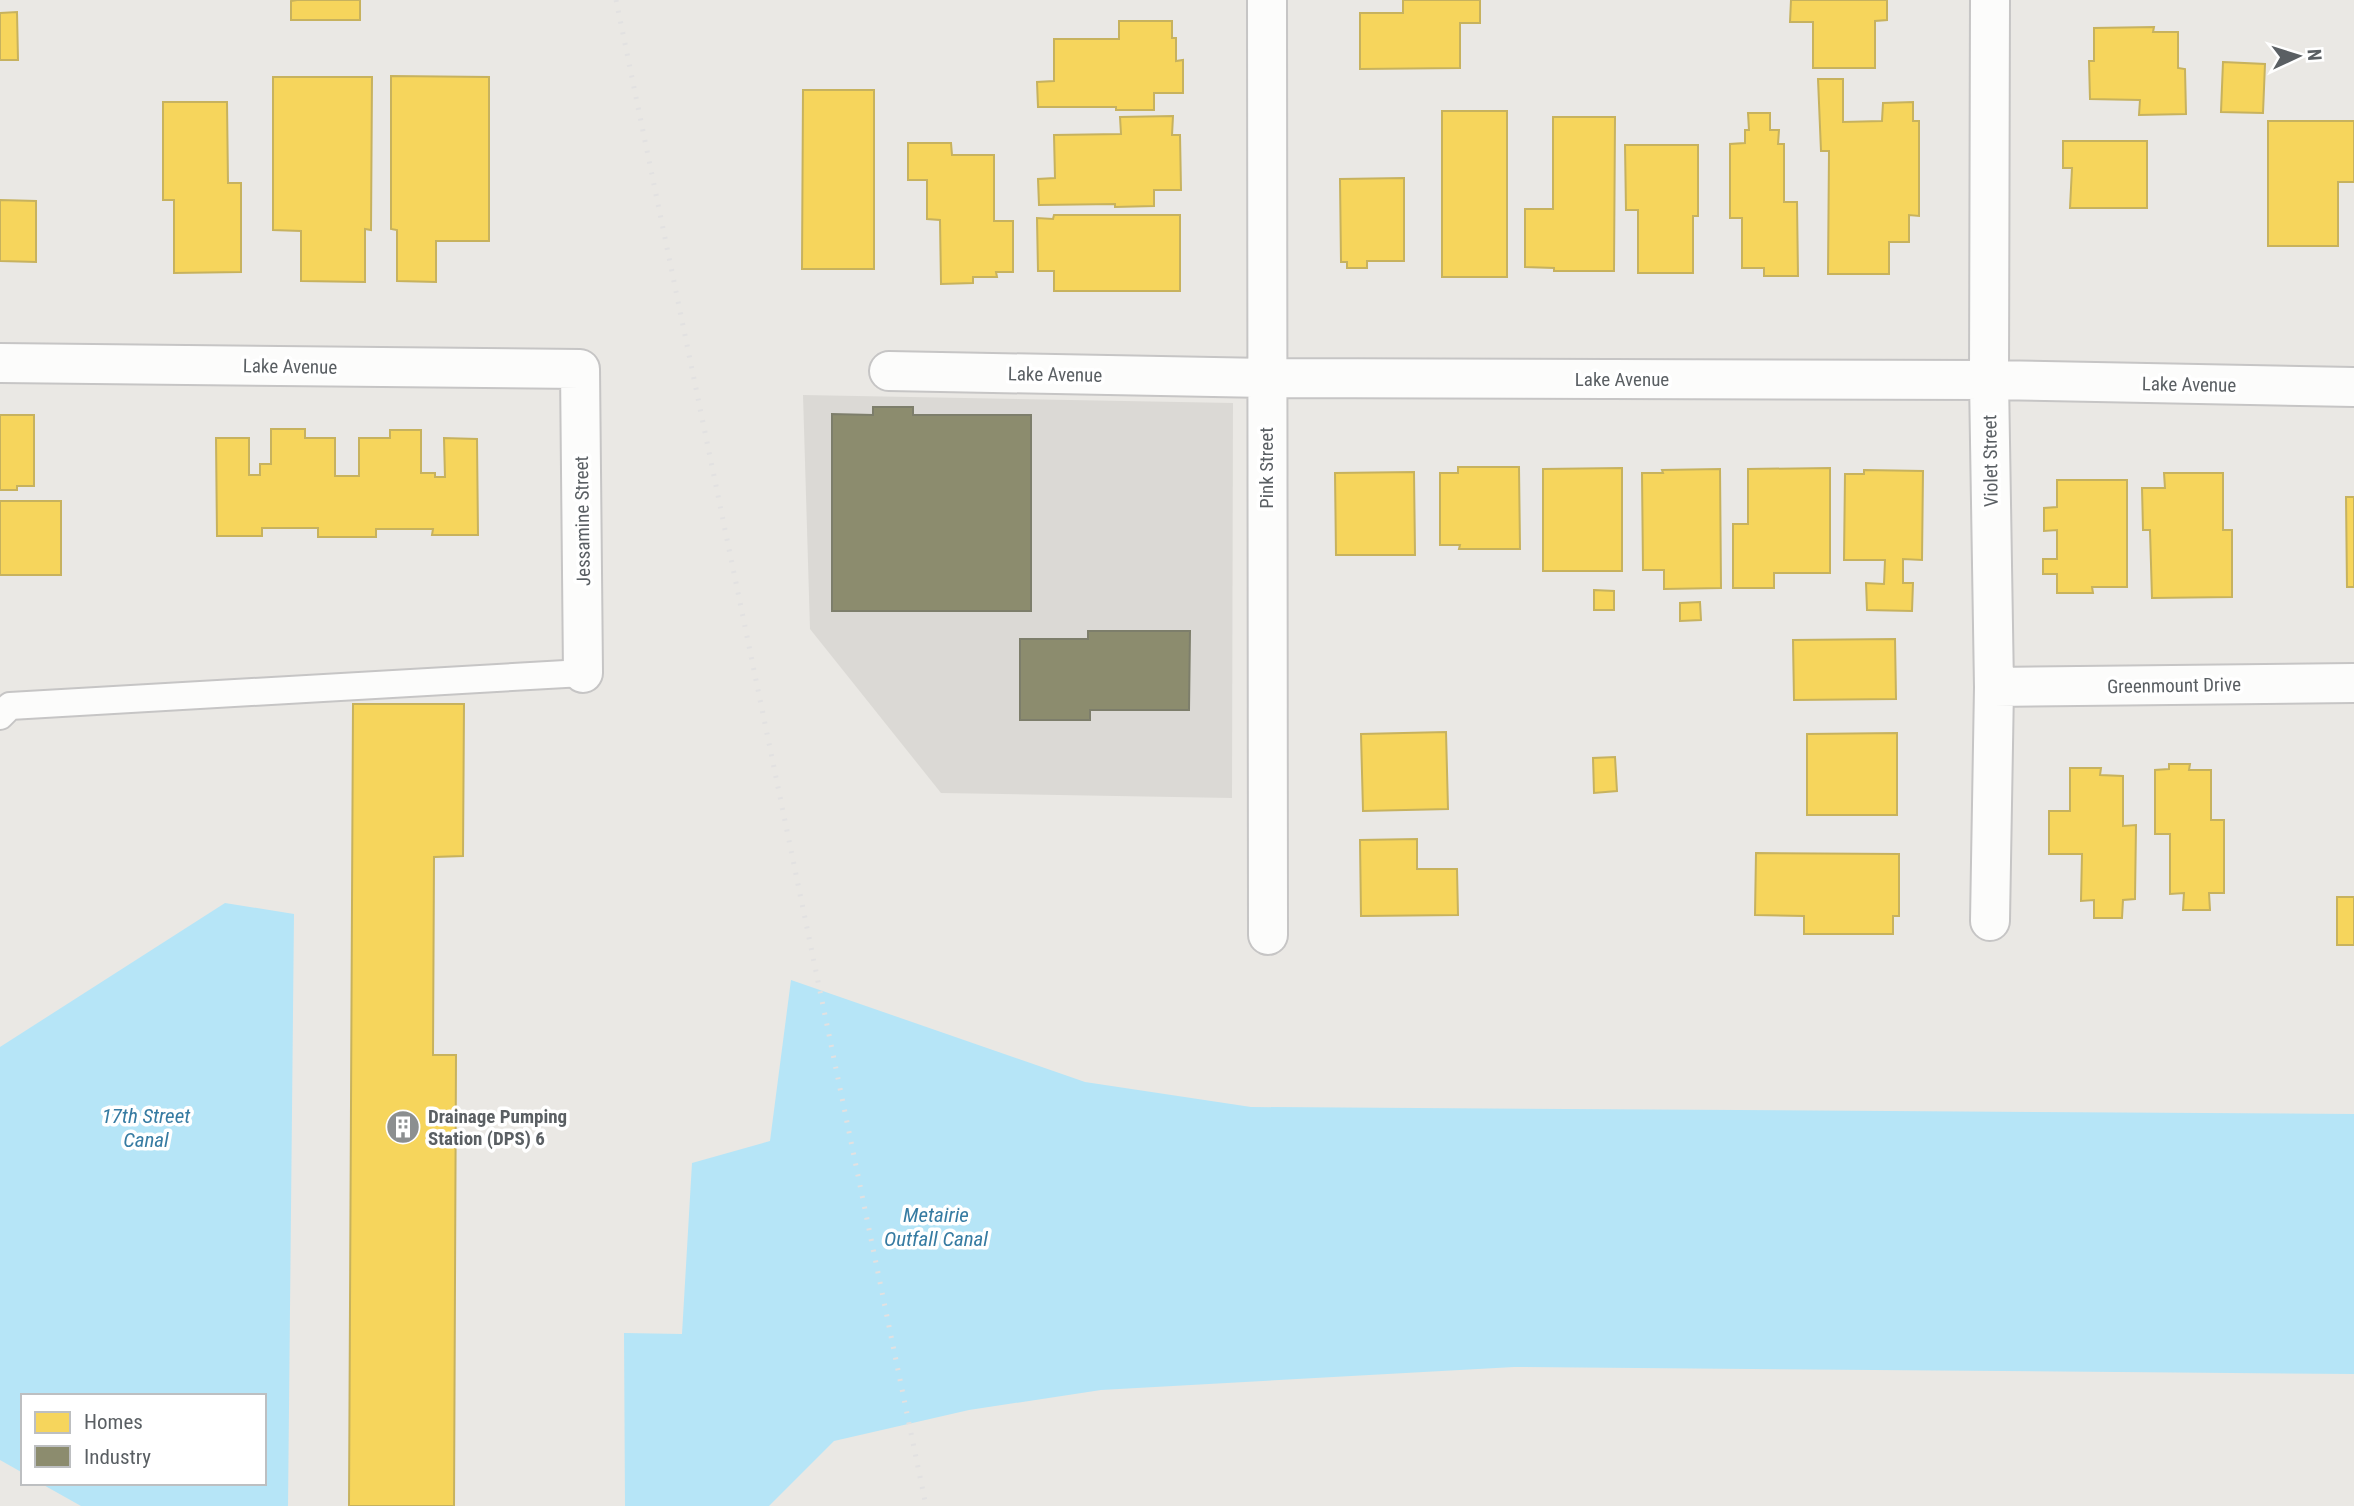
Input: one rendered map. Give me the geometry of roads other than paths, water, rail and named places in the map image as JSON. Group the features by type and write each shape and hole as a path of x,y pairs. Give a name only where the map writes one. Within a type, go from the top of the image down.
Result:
{"street":[{"name":"Pink Street","path":"1267,0 1268,935"},
{"name":"Violet Street","path":"1990,0 1989,380 1994,687 1990,921"},
{"name":"Lake Avenue","path":"0,363 580,369"},
{"name":"Jessamine Street","path":"580,369 583,673"},
{"name":"Lake Avenue","path":"890,371 1266,378 1989,380 2354,387"},
{"name":"Greenmount Drive","path":"1994,687 2354,683"}],"lane":[{"path":"0,716 10,706 583,673"}],"water":[{"name":"17th Street Canal","path":"225,903 294,914 288,1506 81,1506 44,1485 266,1485 266,1394 21,1394 21,1472 0,1460 0,1047"},
{"name":"Metairie Outfall Canal","path":"791,980 1085,1082 1251,1107 2354,1114 2354,1374 1514,1367 1101,1390 969,1410 834,1441 769,1506 625,1506 624,1333 682,1334 692,1163 770,1141"}],"railway":[{"path":"616,0 926,1506"}],"place":[{"name":"Drainage Pumping Station (DPS) 6","path":"403,1127"}]}
